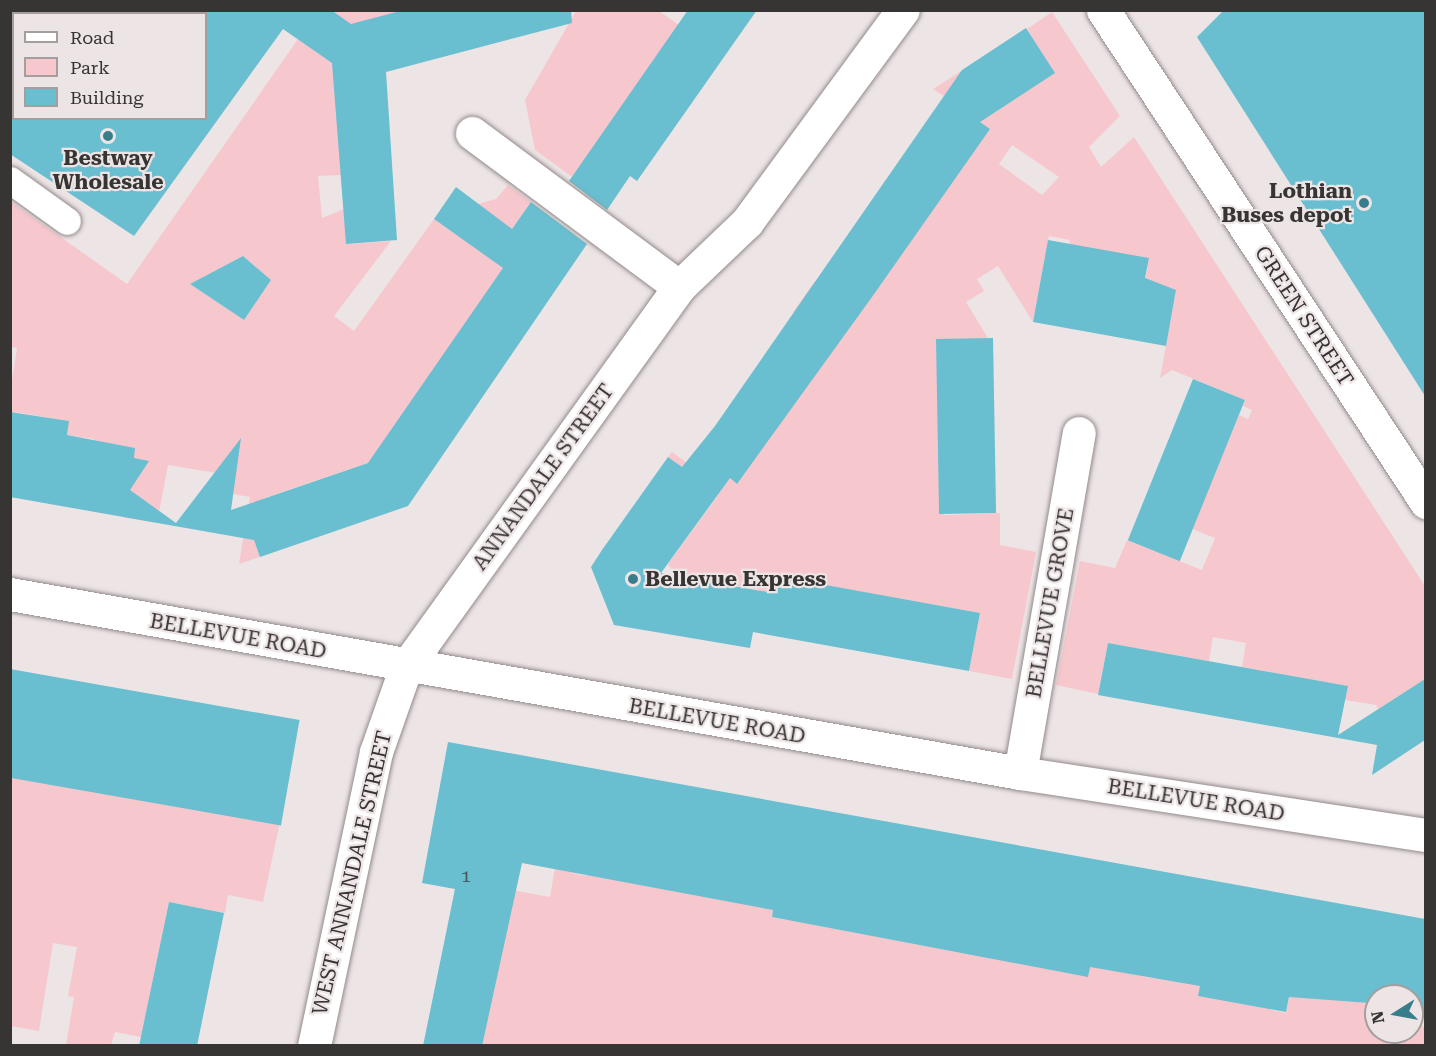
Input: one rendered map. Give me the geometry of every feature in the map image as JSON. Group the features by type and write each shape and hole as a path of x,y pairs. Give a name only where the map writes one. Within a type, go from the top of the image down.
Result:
{"street":[{"name":"ANNANDALE STREET","path":"406,667 680,286 747,222 903,10"},
{"name":"GREEN STREET","path":"1103,10 1425,502"},
{"path":"472,133 680,286"},
{"name":"BELLEVUE GROVE","path":"1020,773 1079,434"},
{"name":"BELLEVUE ROAD","path":"10,594 406,667 1020,773 1425,835"},
{"name":"WEST ANNANDALE STREET","path":"314,1046 376,752 406,667"}],"lane":[{"path":"10,180 67,221"}],"green space":[{"path":"331,11 404,11 396,13 410,66"},
{"path":"576,11 659,11 679,25 572,177 535,150 525,100"},
{"path":"1052,12 1120,116 1089,147 1101,167 1134,137 1425,586 1425,679 1378,709 1376,705 1345,700 1347,686 1242,667 1246,643 1213,637 1209,661 1108,643 1098,694 1056,685 1080,561 1115,568 1127,540 1202,570 1215,538 1192,529 1239,415 1248,419 1252,410 1243,406 1245,400 1172,370 1160,378 1176,291 1145,281 1149,258 1065,270 1070,240 1049,236 1033,322 998,266 977,279 984,291 966,302 988,338 936,341 944,515 1000,513 1000,545 1036,552 1012,679 969,671 980,613 776,577 766,634 753,632 759,590 675,575 668,564 719,494 668,457 672,452 687,463 694,453 737,483 836,342 793,312 815,281 860,313 979,143 945,97 933,89 966,68 994,112 1054,73 1027,29","holes":["1012,145 1059,177 1042,195 999,164"]},
{"path":"298,39 339,68 342,175 318,176 322,218 344,209 347,244 391,241 334,316 354,331 434,219 455,234 478,204 496,199 508,185 531,202 511,230 524,239 397,453 264,498 247,519 260,557 239,564 250,497 233,494 235,476 168,465 157,523 139,520 123,517 92,455 94,439 67,435 68,421 15,412 11,437 11,386 17,348 10,346 11,202 127,284","holes":["243,256 271,280 244,320 190,284"]},
{"path":"16,767 52,773 51,784 66,787 68,777 128,787 127,797 142,800 144,790 280,822 263,902 228,895 225,913 169,902 141,1037 115,1032 111,1045 66,1045 74,997 68,996 77,947 53,943 39,1031 11,1026 10,776 15,777"},
{"path":"556,861 573,864 572,873 586,876 588,867 775,901 772,917 785,920 789,903 820,926 962,953 1091,959 1146,977 1161,979 1162,972 1274,992 1271,1010 1286,1013 1290,995 1385,913 1373,984 1364,984 1364,1044 1424,1044 1424,1027 1425,1045 482,1045 451,911 455,889 507,889 550,897"}],"building":[{"path":"206,10 331,10 351,24 404,10 571,10 572,23 386,72 397,240 346,244 332,63 283,29 134,236 10,154 10,118 12,120 207,120"},
{"path":"688,10 757,10 637,181 630,176 607,210 569,181"},
{"name":"Lothian Buses depot","path":"1224,10 1425,10 1425,396 1197,37"},
{"path":"1026,28 1055,73 980,122 990,129 872,297 737,484 730,478 661,573 773,593 776,576 980,613 969,671 753,632 750,648 614,625 591,567 602,550 668,457 682,467 715,426 962,70"},
{"path":"456,187 512,229 531,202 587,244 408,506 260,557 254,540 10,497 10,412 69,421 67,435 135,448 134,458 149,461 130,490 176,523 241,438 231,510 368,463 503,268 434,219"},
{"path":"1048,240 1149,258 1145,278 1176,290 1166,346 1033,322"},
{"path":"243,256 271,280 244,320 190,284"},
{"path":"993,338 996,513 939,514 936,339"},
{"path":"1193,379 1245,400 1180,561 1128,540"},
{"path":"1108,643 1348,686 1338,735 1425,679 1425,740 1372,775 1377,745 1098,695"},
{"path":"10,669 300,720 281,825 10,778"},
{"path":"448,742 1425,919 1425,1018 1424,984 1364,984 1364,1003 1289,997 1286,1012 1198,996 1200,986 1090,967 1088,977 772,917 773,910 522,863 482,1046 423,1046 455,889 422,883"},
{"path":"169,902 224,913 197,1046 139,1046"}],"place":[{"name":"Bestway Wholesale","path":"108,136"},
{"name":"Lothian Buses depot","path":"1364,203"},
{"name":"Bellevue Express","path":"633,579"}]}
